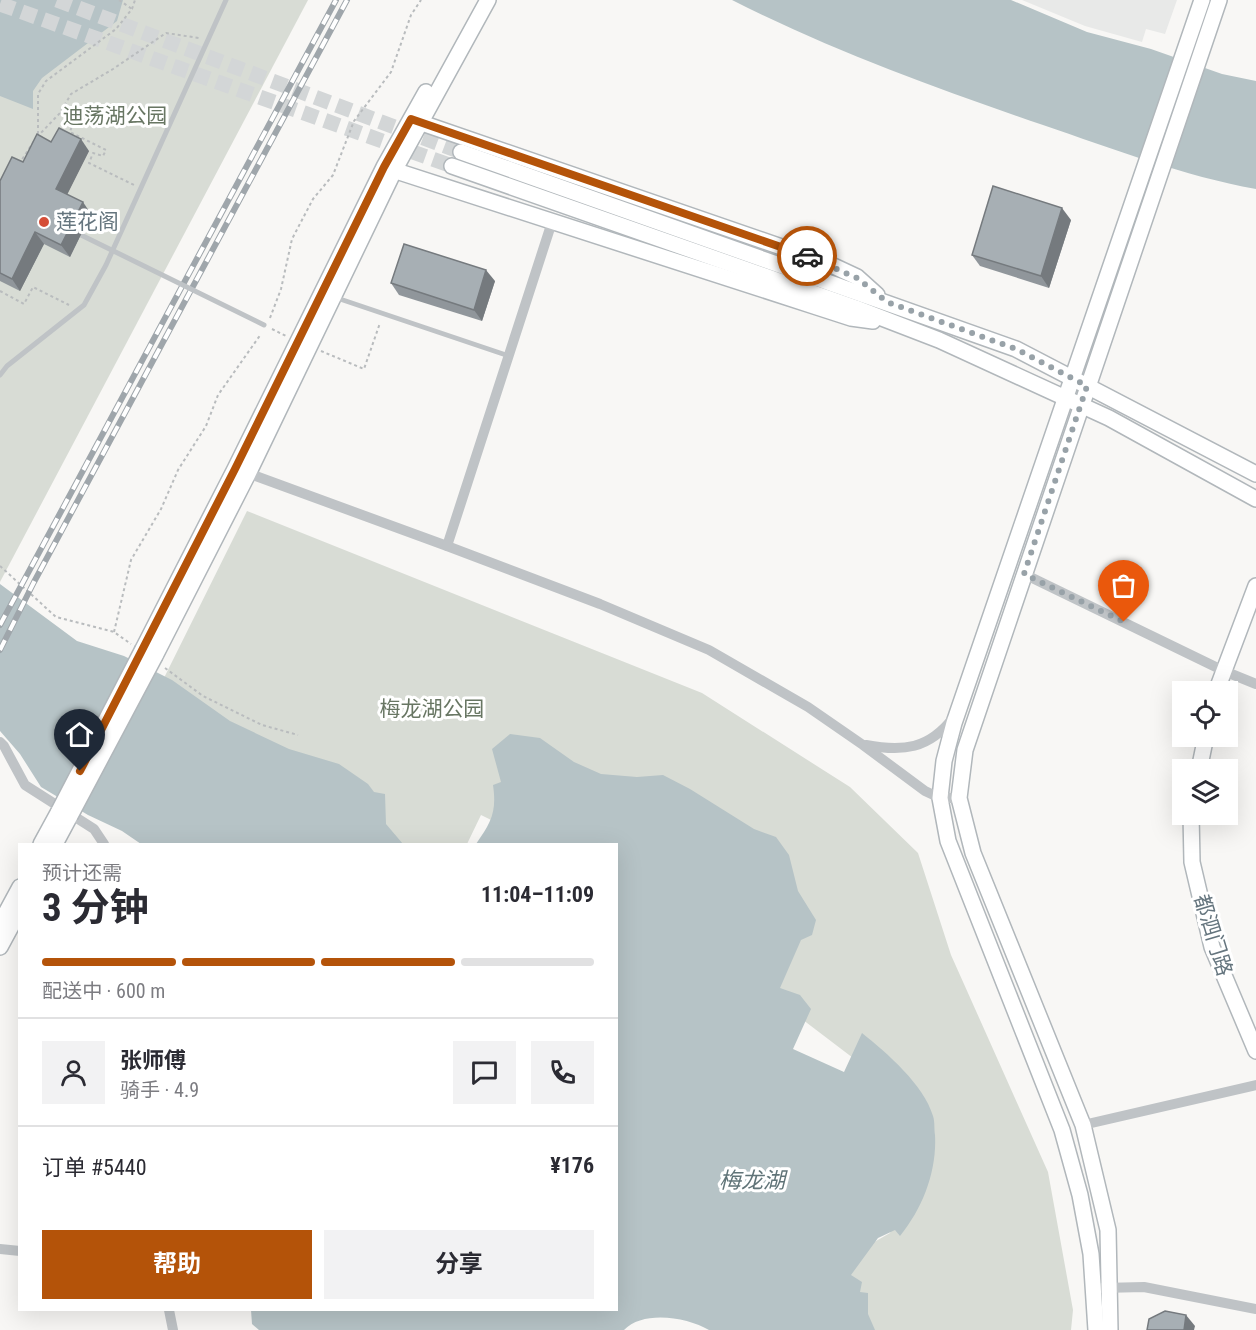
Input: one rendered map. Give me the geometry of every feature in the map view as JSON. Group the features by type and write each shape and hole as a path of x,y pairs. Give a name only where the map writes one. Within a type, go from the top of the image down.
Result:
{"main road":[{"path":"416,121 477,0"},
{"path":"242,471 389,169 488,0"},
{"path":"1193,52 1202,0"},
{"path":"1110,1330 1108,1230 1083,1125 973,853 959,798 965,750 1087,386 1149,182 1193,52 1219,0"},
{"path":"416,121 825,262 857,278 887,302"},
{"path":"461,152 1016,349 1256,474"},
{"path":"452,166 939,340 1109,418 1256,499"},
{"path":"389,169 851,318 904,326"},
{"path":"42,843 64,814 333,297 389,169"},
{"path":"1096,1330 1091,1254 1080,1195 1062,1130 948,841 940,798 944,761 958,710 1072,378 1149,182"},
{"path":"1220,681 1256,586"},
{"path":"55,843 64,814"},
{"name":"都泗门路","path":"1191,825 1192,861 1212,947 1256,1051"},
{"path":"0,924 18,891"},
{"path":"0,947 18,914"}],"street":[{"path":"447,546 552,222"},
{"path":"242,471 600,604 709,650 808,707 925,791 940,798 959,798"},
{"path":"1024,574 1224,671 1256,684"},
{"path":"863,745 888,749 906,748 925,742 942,732 958,710"},
{"path":"0,742 25,785 94,829 103,843"},
{"path":"1083,1125 1256,1085"},
{"path":"0,1249 18,1251"},
{"path":"1093,1290 1109,1287 1144,1287 1256,1309"},
{"path":"169,1311 173,1330"}],"lane":[{"path":"0,375 7,366 84,305 106,265 226,0"},
{"path":"81,235 264,325"},
{"path":"333,297 509,357"}],"path":[{"path":"119,0 132,9"},
{"path":"38,135 38,94 46,81 116,28 132,9 135,0"},
{"path":"18,166 38,135 60,113 71,94 166,33 208,39"},
{"path":"60,113 74,119 70,132 106,150 103,156 93,153 89,163 141,188"},
{"path":"0,291 24,304 33,287 78,310"},
{"path":"364,369 384,314"}],"shaded area":[{"path":"1022,0 1177,0 1165,34 1146,29 1142,42 1085,26"}],"green space":[{"name":"迪荡湖公园","path":"0,0 308,0 0,582"},
{"name":"梅龙湖公园","path":"247,511 702,693 850,787 918,853 951,955 1048,1172 1073,1310 1071,1330 863,1330 840,1286 855,1253 890,1233 921,1155 903,1096 765,991 618,846 618,843 538,843 481,815 467,843 375,843 157,692"}],"water":[{"path":"0,0 123,0 117,21 42,78 33,91 33,109 0,96"},
{"path":"732,0 1011,0 1087,32 1151,49 1222,74 1256,81 1256,189 1202,177 1149,161 964,97 808,36"},
{"path":"0,584 77,641 124,656 172,680 230,721 289,749 339,764 368,784 374,792 385,794 386,824 402,843 140,843 41,787 20,754 0,731"},
{"name":"梅龙湖","path":"510,734 540,738 574,762 601,774 637,777 663,775 754,829 776,837 789,855 798,891 816,920 812,935 801,940 780,988 800,995 811,1009 793,1049 844,1072 862,1033 913,1081 922,1093 934,1118 934,1162 922,1201 900,1236 895,1230 878,1238 851,1275 862,1282 860,1292 868,1293 868,1314 875,1330 709,1330 689,1322 665,1318 642,1320 624,1330 259,1330 252,1324 251,1311 618,1311 618,843 477,843 492,817 493,785 501,782 492,749"}],"building":[{"name":"莲花阁","path":"59,128 81,139 56,189 83,202 61,245 35,232 12,279 0,273 0,181 12,157 23,162 37,134 51,142"},
{"path":"993,186 1062,208 1041,276 972,255"},
{"path":"404,244 486,270 474,310 391,283"},
{"path":"1165,1311 1186,1315 1184,1330 1147,1330 1149,1319"}],"tunnel":[{"path":"57,0 461,152"},
{"path":"0,4 452,166"}],"railway":[{"path":"0,625 336,0"},
{"path":"0,650 34,582 347,0"}],"way so far":[{"path":"807,256 857,278 887,302 1016,349 1087,386 1024,574 1124,622"}],"place":[{"name":"莲花阁","path":"44,222"}],"route":[{"path":"80,771 235,469 384,167 411,119 807,256"}]}
